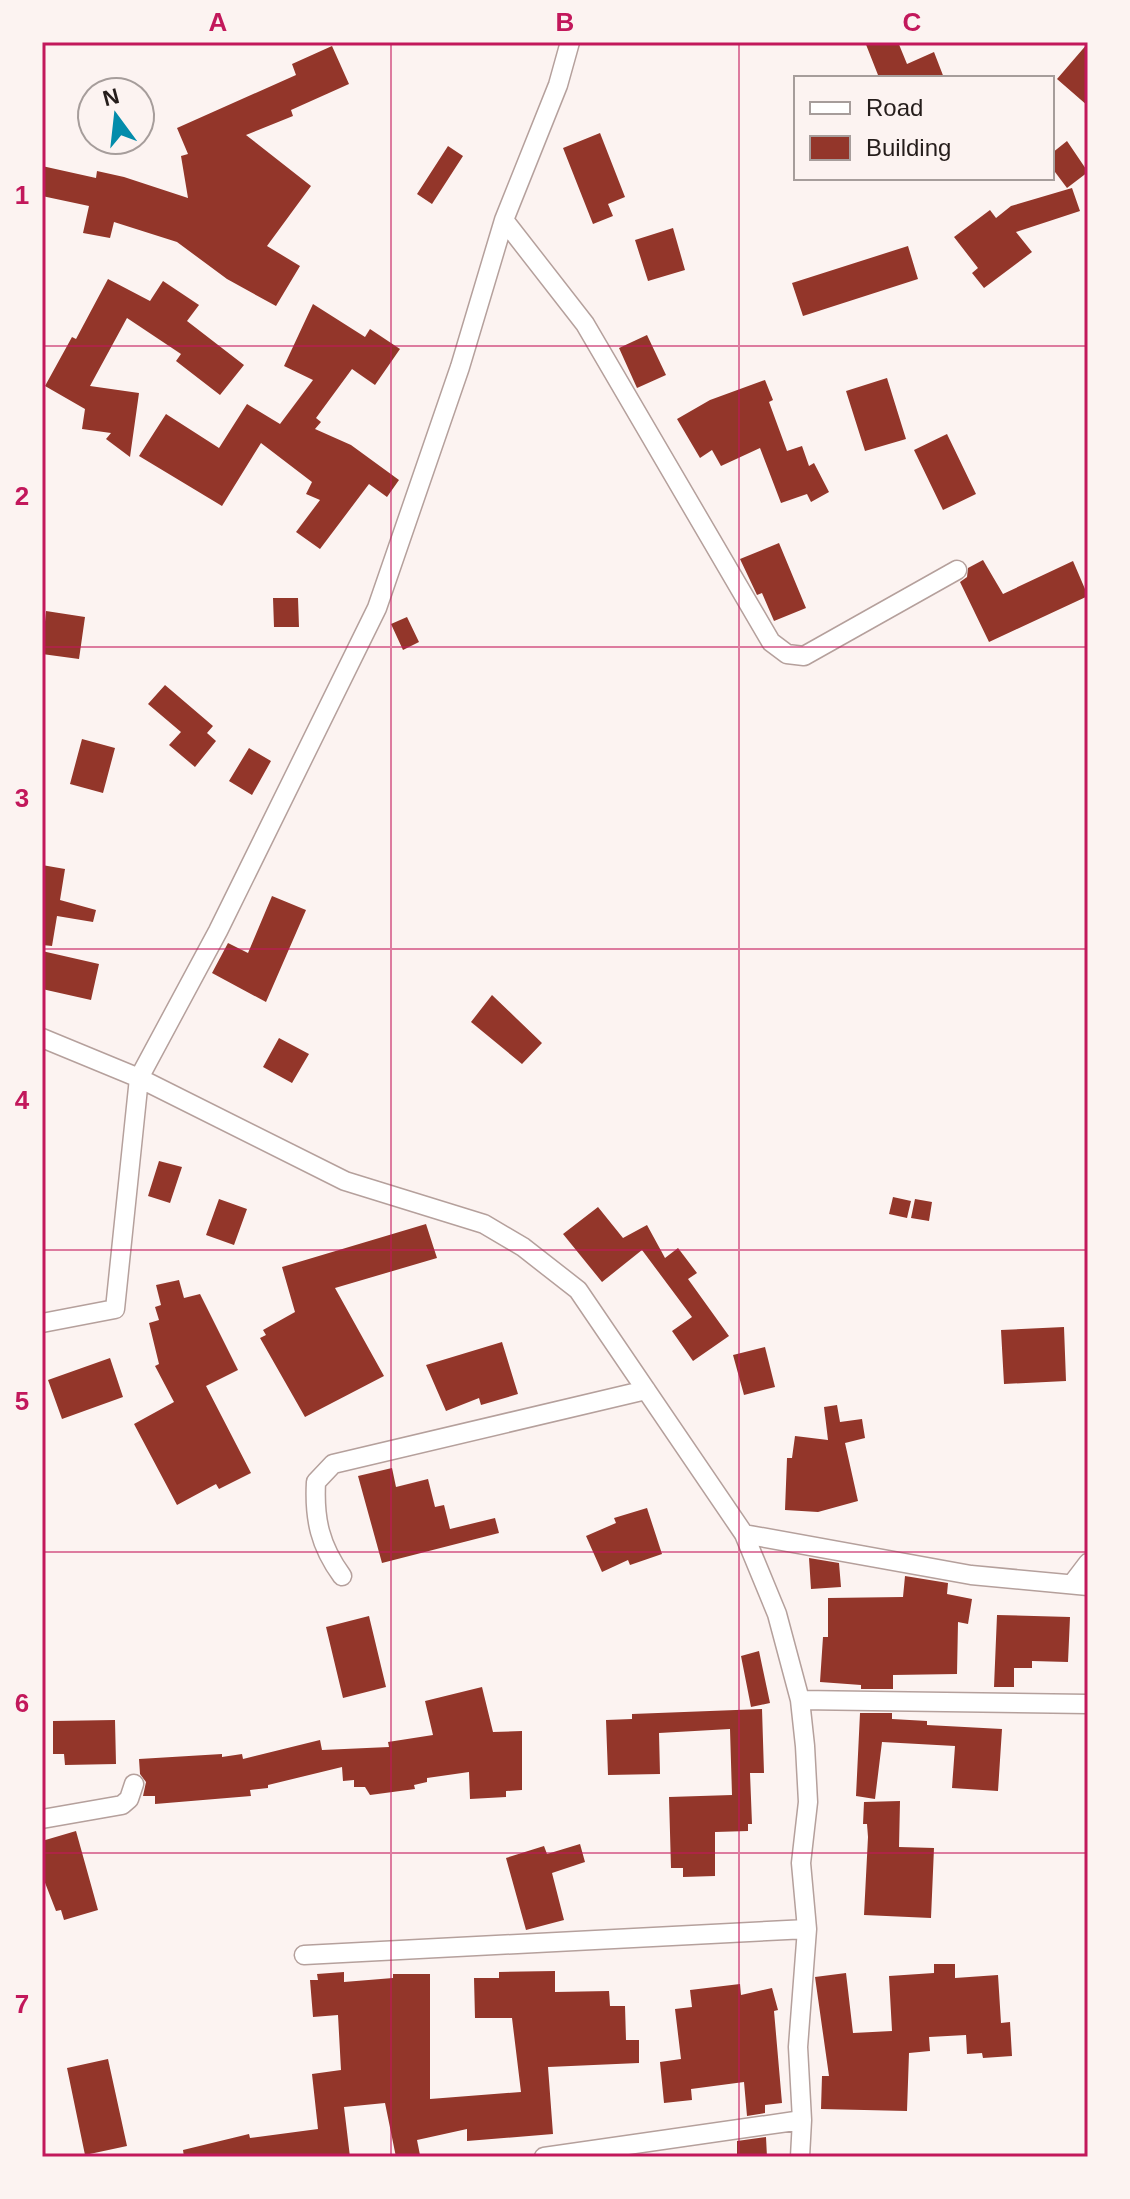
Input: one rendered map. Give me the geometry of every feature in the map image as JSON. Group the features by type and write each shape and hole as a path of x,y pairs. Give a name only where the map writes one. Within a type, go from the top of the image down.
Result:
{"street":[{"path":"42,1323 115,1309 139,1078 218,931 377,608 460,367 504,220 558,85 570,42"},
{"path":"504,220 585,324 771,642 787,654 804,656 957,570"},
{"path":"42,1038 139,1078 345,1181 484,1224 523,1247 578,1290 744,1534 760,1565 777,1614 800,1700 808,1802 801,1863 807,1929 798,2047 802,2120 800,2157"},
{"path":"342,1576 327,1556 315,1517 316,1482 333,1464 646,1390"},
{"path":"744,1534 971,1575 1080,1585 1088,1563"},
{"path":"800,1700 1088,1704"},
{"path":"42,1819 122,1805 129,1799 134,1784"},
{"path":"304,1955 807,1929"},
{"path":"544,2157 802,2120"}],"building":[{"path":"865,42 898,42 907,64 934,52 943,76 876,76"},
{"path":"1088,43 1088,106 1057,79"},
{"path":"332,46 349,84 291,110 293,116 246,135 311,186 267,246 300,266 276,306 227,279 177,242 114,222 110,238 83,233 89,206 42,196 42,166 96,178 97,171 188,198 181,156 188,154 177,128 296,75 292,64"},
{"path":"600,133 625,197 608,204 613,216 593,224 563,148"},
{"path":"1067,141 1088,172 1067,188 1054,171 1054,151"},
{"path":"448,146 463,156 432,204 417,194"},
{"path":"1072,188 1080,211 1016,232 1032,252 984,288 972,273 978,268 954,237 990,210 996,218 1011,206"},
{"path":"673,228 685,270 648,281 635,240"},
{"path":"908,246 918,279 803,316 792,283"},
{"path":"108,279 150,301 163,281 199,305 187,321 244,365 220,395 176,361 181,354 127,318 90,386 139,393 130,457 106,439 111,433 82,429 85,409 45,386 72,337 76,339"},
{"path":"313,304 365,337 370,329 400,349 375,385 352,369 316,418 321,422 315,429 351,445 399,480 387,497 369,484 320,549 296,532 320,500 306,494 312,482 261,443 222,506 139,456 166,414 219,448 247,404 280,424 313,380 284,366"},
{"path":"647,335 666,375 637,388 619,348"},
{"path":"887,378 906,439 865,451 846,391"},
{"path":"765,380 773,400 769,402 787,451 802,446 809,466 814,463 829,492 811,502 807,494 781,503 760,448 721,466 712,450 700,458 677,419 710,400"},
{"path":"947,434 976,494 943,510 914,450"},
{"path":"779,543 806,608 774,621 762,593 757,595 740,559"},
{"path":"983,560 1003,594 1073,561 1088,596 989,642 960,582 967,577 968,568"},
{"path":"273,598 298,598 299,627 274,627"},
{"path":"46,611 85,617 79,659 42,654"},
{"path":"407,617 419,642 403,650 391,624"},
{"path":"165,685 213,726 207,733 216,741 195,767 169,745 181,732 148,704"},
{"path":"82,739 115,748 103,793 70,784"},
{"path":"249,748 271,761 252,795 229,781"},
{"path":"42,865 65,869 60,900 96,910 93,922 57,916 52,946 42,945"},
{"path":"272,896 306,910 266,1002 212,973 228,943 248,953"},
{"path":"42,951 99,964 91,1000 42,989"},
{"path":"492,995 542,1043 522,1064 471,1022"},
{"path":"279,1038 309,1054 292,1083 263,1067"},
{"path":"159,1161 182,1167 170,1203 148,1196"},
{"path":"893,1197 911,1201 907,1218 889,1214"},
{"path":"219,1199 247,1209 234,1245 206,1235"},
{"path":"915,1199 932,1202 929,1221 911,1218"},
{"path":"598,1207 623,1238 647,1225 665,1258 678,1248 697,1273 688,1279 729,1336 693,1361 672,1331 692,1317 642,1250 602,1282 563,1234"},
{"path":"426,1224 437,1258 335,1288 384,1376 305,1417 260,1338 266,1335 263,1330 295,1312 282,1267"},
{"path":"179,1280 184,1298 200,1294 238,1370 206,1386 251,1473 219,1489 216,1484 177,1505 134,1424 174,1402 155,1366 159,1364 149,1323 159,1320 155,1307 161,1305 156,1285"},
{"path":"1064,1327 1066,1381 1004,1384 1001,1330"},
{"path":"502,1342 518,1394 481,1405 479,1398 446,1411 426,1365"},
{"path":"765,1347 775,1387 744,1395 733,1355"},
{"path":"110,1358 123,1397 62,1419 48,1380"},
{"path":"837,1405 840,1422 862,1419 865,1438 845,1443 858,1501 818,1512 785,1510 787,1458 792,1458 795,1436 828,1440 824,1407"},
{"path":"392,1468 396,1487 428,1479 435,1507 444,1505 450,1529 495,1518 499,1533 382,1563 358,1476"},
{"path":"647,1508 662,1554 630,1565 628,1560 602,1572 586,1536 616,1523 614,1518"},
{"path":"809,1558 839,1563 841,1587 811,1589"},
{"path":"905,1576 948,1583 947,1594 972,1599 968,1624 958,1622 957,1674 893,1675 893,1689 861,1689 861,1685 820,1682 823,1637 828,1637 828,1598 903,1597"},
{"path":"997,1615 1070,1617 1068,1662 1032,1661 1032,1668 1014,1668 1014,1687 994,1687"},
{"path":"369,1616 386,1687 343,1698 326,1627"},
{"path":"759,1651 770,1703 751,1707 741,1656"},
{"path":"482,1687 493,1732 522,1731 522,1790 506,1791 506,1797 470,1799 469,1772 427,1778 427,1782 414,1785 415,1789 370,1795 365,1787 354,1787 354,1780 343,1781 342,1767 268,1785 268,1788 250,1790 251,1796 155,1804 155,1796 143,1796 146,1782 140,1774 139,1759 242,1754 243,1759 320,1740 322,1750 389,1747 388,1742 433,1735 425,1701"},
{"path":"762,1709 764,1773 750,1773 752,1824 748,1824 748,1831 715,1832 715,1876 683,1877 683,1868 671,1868 669,1797 732,1795 730,1729 659,1733 660,1774 608,1775 606,1720 632,1719 632,1714"},
{"path":"860,1713 892,1713 892,1719 927,1721 927,1725 1002,1729 998,1791 952,1788 955,1746 882,1742 875,1799 856,1796"},
{"path":"115,1720 116,1764 65,1765 64,1754 53,1754 53,1721"},
{"path":"900,1801 899,1847 934,1848 931,1918 864,1915 868,1837 867,1824 863,1824 864,1802"},
{"path":"76,1831 98,1910 64,1920 61,1910 56,1911 42,1875 42,1841"},
{"path":"580,1844 585,1862 552,1873 564,1920 526,1930 506,1858 544,1846 547,1854"},
{"path":"934,1964 955,1964 955,1978 998,1975 1001,2023 1010,2022 1012,2056 983,2058 982,2053 967,2054 966,2035 929,2037 930,2051 909,2053 907,2111 821,2109 822,2076 829,2076 815,1977 846,1973 853,2033 892,2031 889,1976 934,1973"},
{"path":"555,1971 555,1992 609,1991 610,2006 625,2006 626,2040 639,2040 639,2063 548,2067 553,2134 467,2141 467,2129 417,2140 420,2155 396,2157 385,2103 344,2107 350,2157 184,2157 183,2150 249,2134 250,2138 318,2129 312,2074 341,2070 338,2015 313,2017 310,1980 318,1980 317,1974 344,1972 344,1982 393,1978 393,1974 430,1974 430,2099 521,2092 512,2018 475,2018 474,1978 499,1978 499,1972"},
{"path":"740,1984 741,1995 772,1988 778,2010 774,2011 782,2103 765,2105 765,2113 747,2116 744,2082 691,2089 692,2100 664,2103 660,2062 681,2059 675,2009 692,2007 690,1990"},
{"path":"108,2059 127,2146 85,2155 67,2068"},
{"path":"766,2137 767,2157 737,2157 737,2141"}]}
